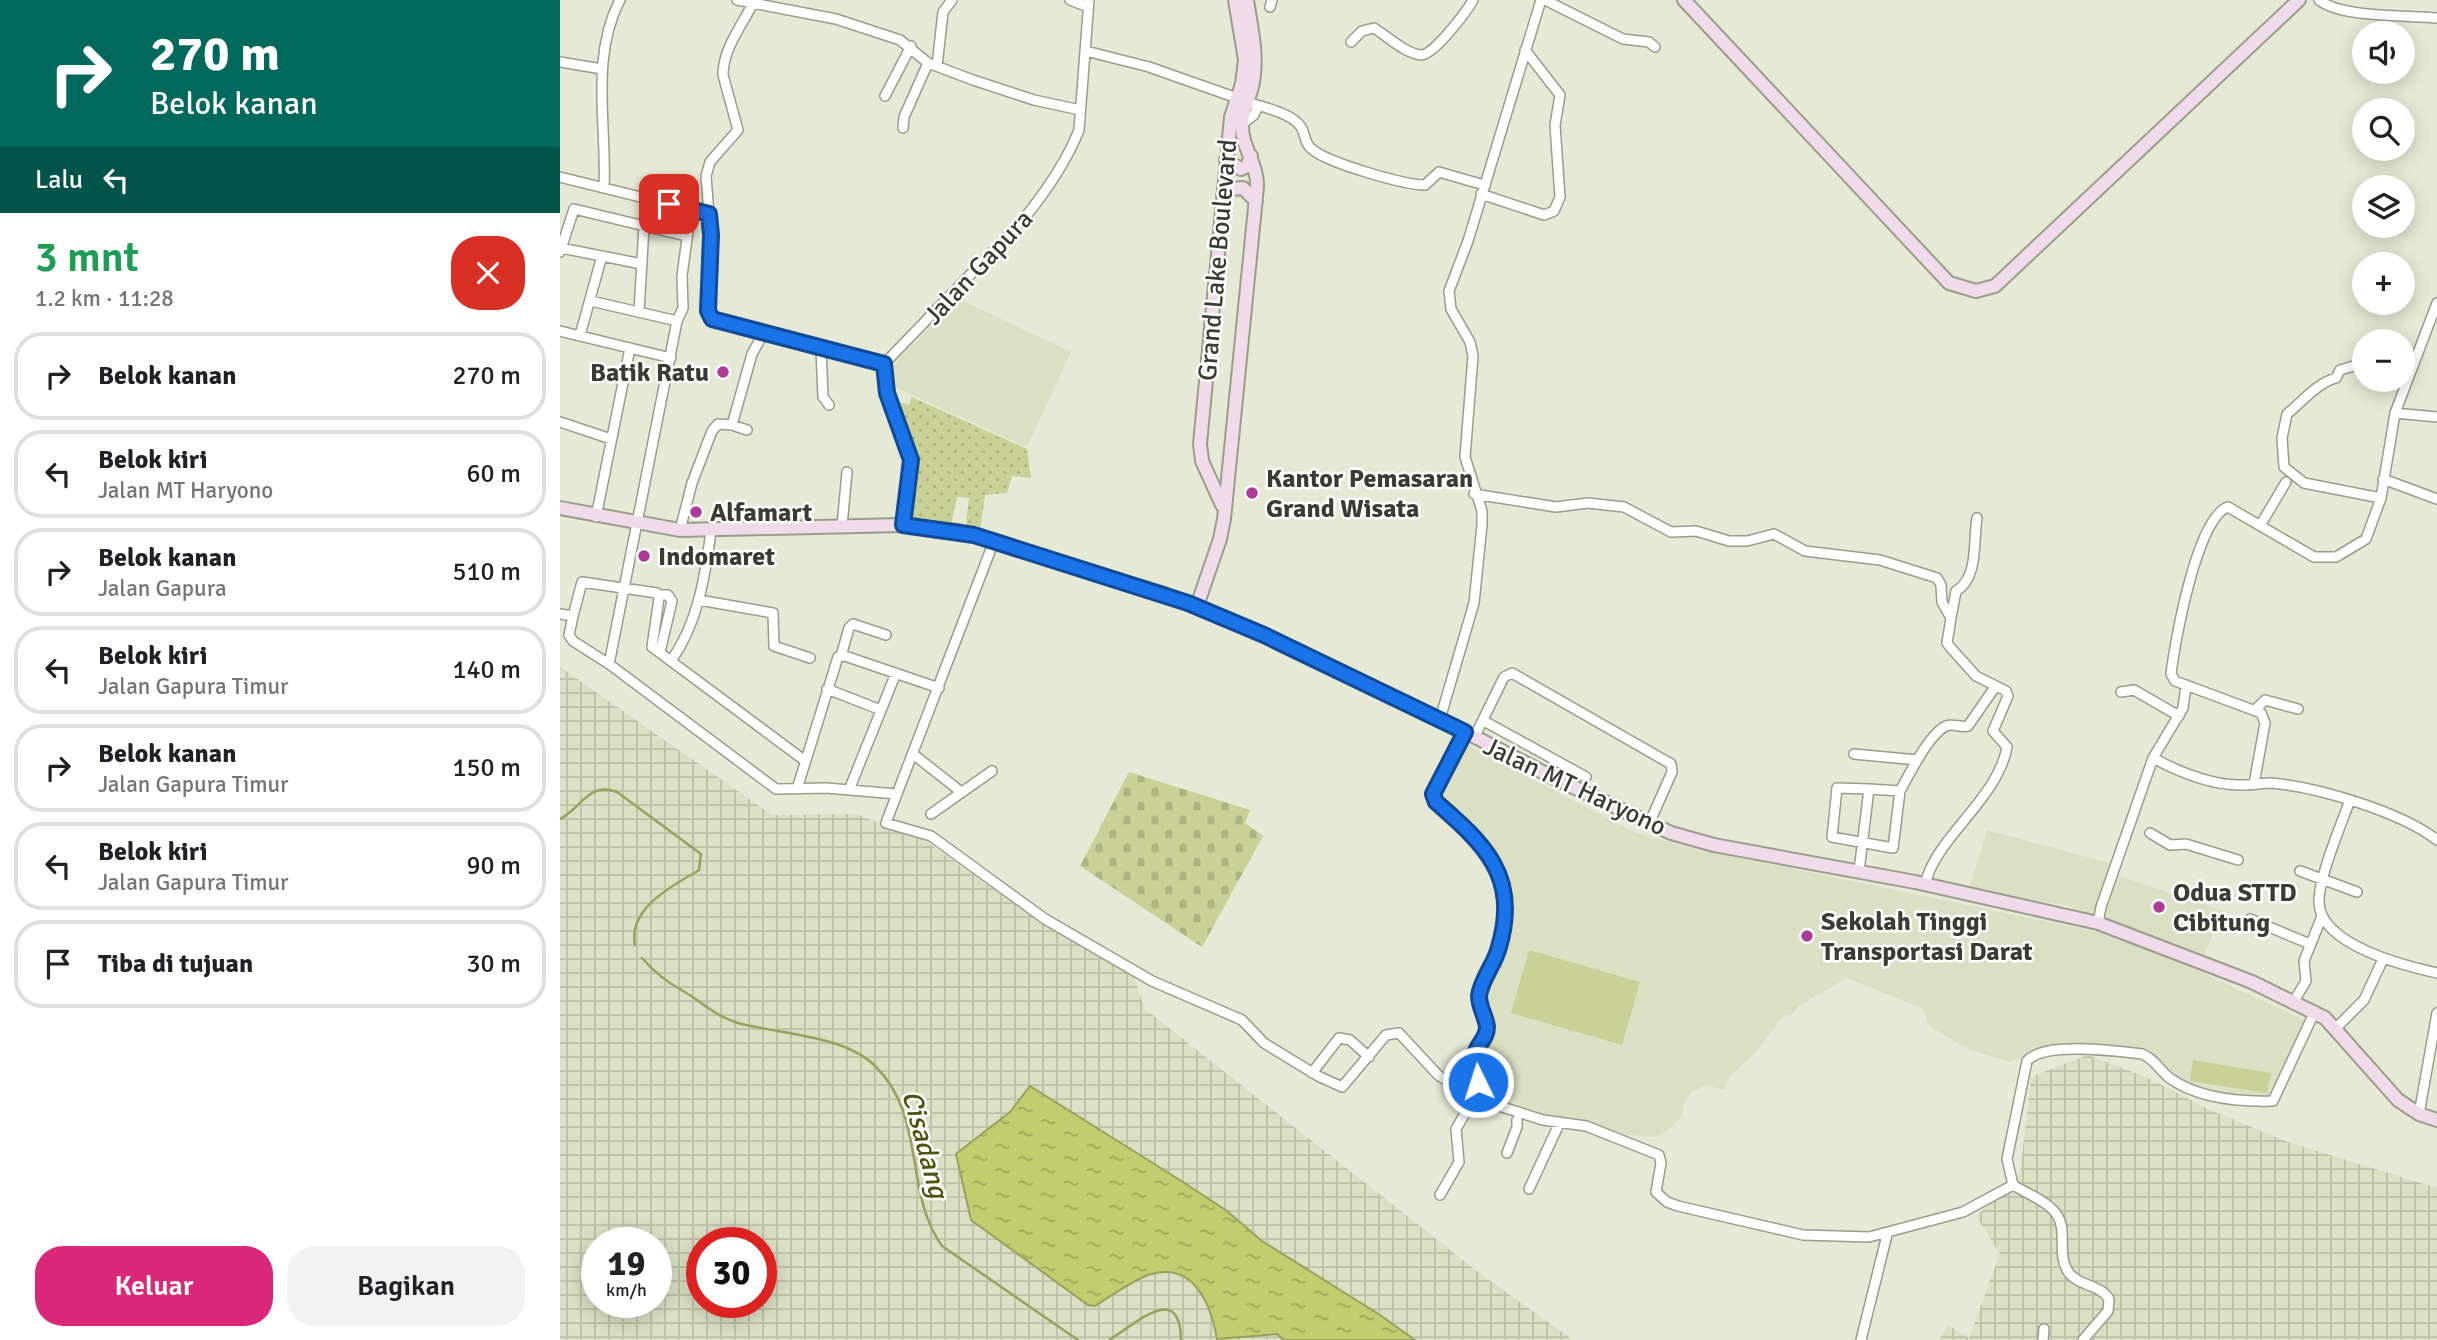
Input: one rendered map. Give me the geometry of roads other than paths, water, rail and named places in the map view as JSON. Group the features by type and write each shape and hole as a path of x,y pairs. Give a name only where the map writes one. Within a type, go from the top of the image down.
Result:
{"street":[{"path":"604,188 602,69 608,32 620,0"},
{"path":"737,0 836,19 911,46 933,64 1024,98 1080,110"},
{"path":"903,128 904,117 933,64 943,12 952,0"},
{"path":"1070,0 1089,3"},
{"name":"Grand Lake Boulevard","path":"1224,519 1221,498 1202,461 1200,444 1231,117 1247,102 1245,60 1235,0"},
{"name":"Grand Lake Boulevard","path":"1197,606 1215,557 1224,519 1256,201 1258,176 1243,137 1242,124 1253,83 1255,49 1247,0"},
{"path":"1351,43 1362,31 1374,28 1405,49 1421,55 1427,53 1442,41 1473,0"},
{"path":"1440,719 1475,603 1482,525 1482,511 1474,494 1465,457 1473,356 1470,342 1451,309 1449,291 1525,50 1543,0 1623,38 1648,42 1655,47"},
{"path":"1684,0 1949,282 1976,291 1995,286 2299,0"},
{"path":"2319,0 2330,7 2348,11 2437,18"},
{"name":"Jalan Gapura","path":"884,364 1041,198 1072,148 1079,130 1089,3"},
{"path":"752,5 728,46 723,66 738,130 710,162 706,176 709,214 709,316 715,321 884,364 887,393 911,460 903,525"},
{"path":"885,96 911,46"},
{"path":"1086,51 1150,67 1294,120 1300,126 1307,145 1323,157 1394,182 1425,185 1439,172 1544,215 1554,211 1560,197 1555,125 1560,95 1525,50"},
{"path":"560,62 602,69"},
{"path":"1226,160 1241,169 1247,166 1251,156"},
{"path":"560,177 709,214"},
{"path":"1223,196 1230,190 1243,188 1256,201"},
{"path":"642,264 560,250 574,209 686,236"},
{"path":"609,664 677,321 683,308 686,236 691,209"},
{"path":"639,312 645,226"},
{"path":"580,335 592,301 602,256"},
{"path":"592,301 677,321"},
{"path":"2415,349 2437,303"},
{"path":"560,331 671,358"},
{"path":"732,425 752,354 763,334"},
{"path":"596,517 631,348"},
{"path":"821,349 824,357 823,397 829,405"},
{"path":"2352,366 2340,370 2336,378 2318,385 2303,402 2287,414 2282,438 2284,467 2304,483 2381,498"},
{"path":"2254,784 2265,723 2256,709 2175,681 2172,664 2203,535 2222,509 2228,507 2314,557 2325,560 2349,551 2366,539 2381,498 2400,392"},
{"path":"2395,413 2437,417"},
{"path":"560,422 611,439"},
{"path":"680,530 692,483 712,431 718,424 747,430"},
{"path":"842,526 847,472"},
{"path":"2383,479 2437,499"},
{"path":"2260,524 2286,482"},
{"path":"1474,494 1556,507 1588,503 1624,507 1671,533 1696,531 1740,542 1774,534 1805,551 1880,560 1937,578 1941,585 1942,602 1951,618"},
{"name":"Jalan MT Haryono","path":"560,508 596,517 680,530 903,525 958,531 1197,606 1440,719 1649,824 1714,845 1859,871 2098,923 2205,962 2315,1011 2336,1028 2398,1100 2419,1114 2437,1120"},
{"path":"1925,885 1931,867 1987,789 2006,753 2006,743 1994,735 1993,728 2008,696 2006,691 1976,676 1947,643 1956,591 1962,588 1974,559 1977,518"},
{"path":"671,660 686,639 699,600 711,531"},
{"path":"994,541 886,821 930,836 1045,919 1152,981 1242,1020 1264,1043 1312,1073 1342,1087 1388,1034 1401,1034 1438,1076 1476,1098 1515,1116 1586,1126 1659,1155 1661,1163 1656,1192 1667,1202 1678,1206 1803,1235 1869,1237 1888,1235 1964,1212 2012,1185"},
{"path":"804,760 652,647 659,595 582,582 573,616 565,632 769,785 776,789 897,794"},
{"path":"699,600 773,613 774,646 810,658"},
{"path":"560,614 573,616"},
{"path":"797,789 804,760 849,628 853,624 886,635"},
{"path":"841,656 939,688"},
{"path":"849,790 895,673"},
{"path":"1440,1195 1459,1162 1456,1129 1476,1098 1474,1058 1487,1027 1480,993 1503,933 1503,895 1499,877 1482,843 1436,802 1433,794 1470,735 1483,721 1504,677 1512,673 1666,758 1671,764 1672,772 1649,824"},
{"path":"2098,923 2101,907 2153,758 2179,716 2186,685"},
{"path":"1900,791 1836,789 1832,837 1894,847 1900,791 1917,760 1946,726 1968,726 1995,687"},
{"path":"827,689 881,710"},
{"path":"2121,692 2134,690 2179,716"},
{"path":"2256,709 2265,700 2298,709"},
{"path":"1483,721 1586,777"},
{"path":"913,754 960,791"},
{"path":"1854,754 1917,760"},
{"path":"2153,758 2175,770 2219,782 2296,787 2350,800 2417,824 2437,840"},
{"path":"931,814 992,771"},
{"path":"1859,871 1869,789"},
{"path":"2350,800 2323,881 2319,901 2322,916 2339,934 2383,959 2437,973"},
{"path":"2150,834 2170,845 2186,844 2238,860"},
{"path":"2300,871 2357,892"},
{"path":"2294,1001 2306,981 2304,961 2322,916"},
{"path":"2250,919 2310,944"},
{"path":"2336,1028 2364,1000 2383,959"},
{"path":"2083,1340 2108,1311 2109,1299 2103,1291 2077,1280 2069,1273 2062,1254 2061,1222 2056,1213 2012,1185 2007,1160 2030,1057 2067,1050 2141,1054 2149,1057 2175,1082 2210,1096 2241,1101 2273,1101 2315,1011"},
{"path":"2419,1114 2437,1013"},
{"path":"1312,1073 1339,1038 1350,1040 1369,1057"},
{"path":"1507,1153 1517,1128 1515,1116"},
{"path":"1529,1189 1560,1122"},
{"path":"1861,1340 1888,1235"},
{"path":"2043,1340 2044,1329"}],"water":[{"path":"1030,1086 1227,1211 1262,1241 1415,1340 1284,1340 1277,1334 1217,1339 1210,1313 1198,1289 1177,1274 1164,1272 1141,1278 1095,1306 1088,1305 971,1220 956,1154 1010,1112"}],"waterway":[{"name":"Cisadang","path":"560,819 593,793 600,790 617,792 701,854 699,870 665,891 645,909 638,920 635,945"},
{"name":"Cisadang","path":"642,958 666,980 729,1020 828,1041 861,1055 874,1065 891,1085 902,1107 909,1130 922,1202 930,1225 942,1246 1078,1340"},
{"name":"Cisadang","path":"1109,1340 1144,1317 1165,1310 1173,1313 1179,1322 1181,1340"}],"place":[{"name":"Batik Ratu","path":"723,372"},
{"name":"Kantor Pemasaran Grand Wisata","path":"1252,493"},
{"name":"Alfamart","path":"696,512"},
{"name":"Indomaret","path":"644,556"},
{"name":"Odua STTD Cibitung","path":"2159,907"},
{"name":"Sekolah Tinggi Transportasi Darat","path":"1807,936"}]}
